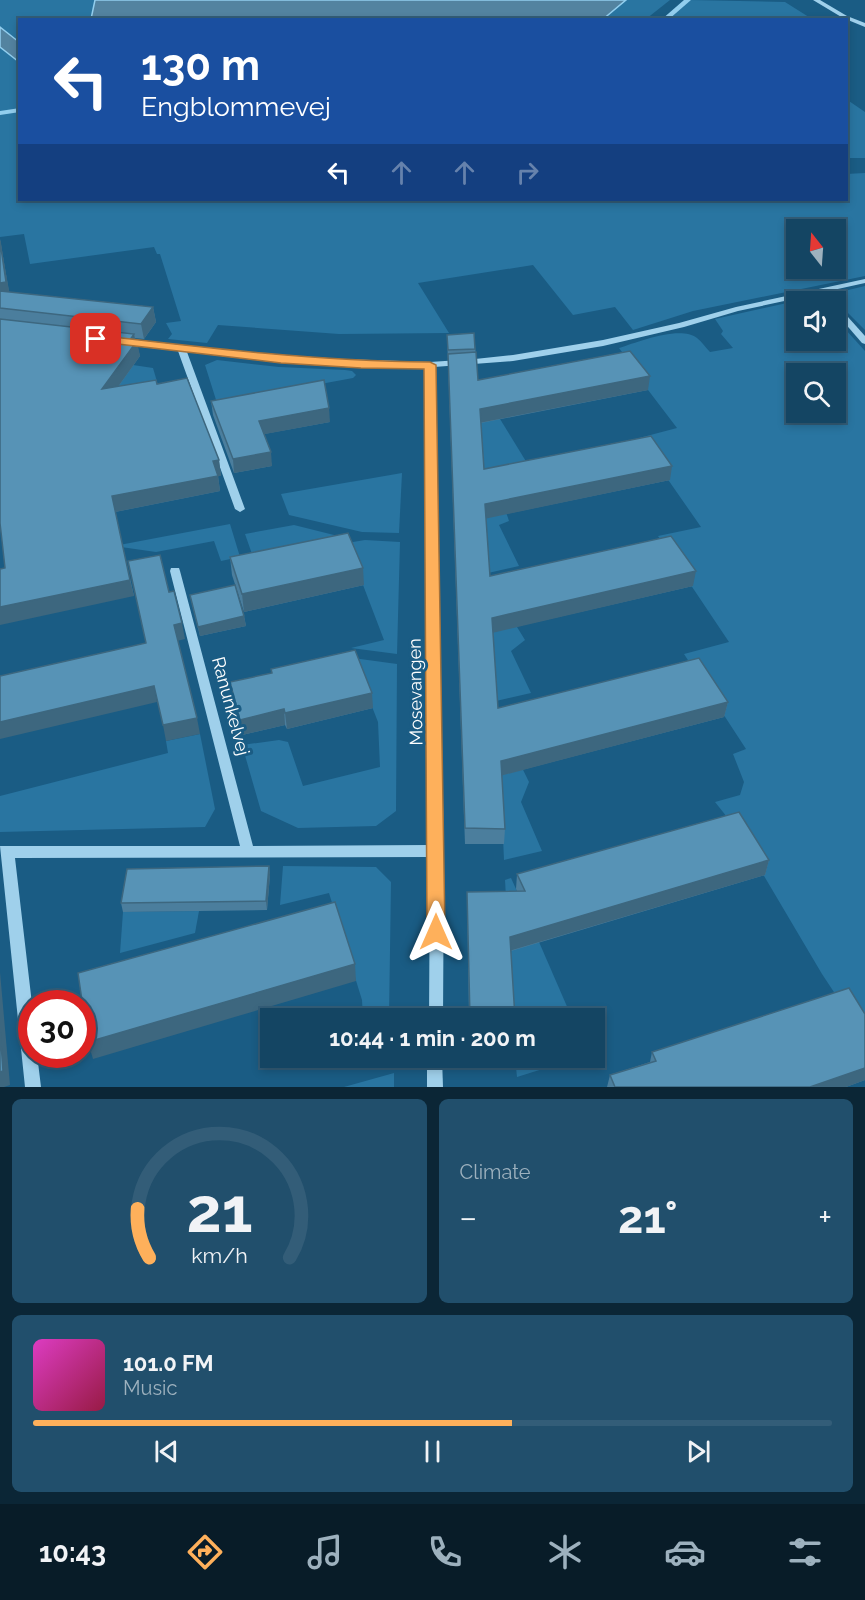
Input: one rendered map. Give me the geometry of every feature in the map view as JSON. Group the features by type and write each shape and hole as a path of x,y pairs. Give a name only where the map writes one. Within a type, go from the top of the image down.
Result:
{"street":[{"path":"816,0 845,17"},
{"path":"848,18 865,25"},
{"path":"848,20 862,33"},
{"path":"819,291 865,281"},
{"path":"117,342 304,361 430,365 513,358 603,343 786,298"},
{"path":"846,320 865,341"},
{"path":"182,349 240,509"},
{"name":"Mosevangen","path":"430,365 437,851 436,1008"},
{"name":"Ranunkelvej","path":"175,571 248,850"},
{"path":"33,1087 4,852 437,851"},
{"path":"435,1068 435,1087"}],"shaded area":[{"path":"0,0 95,0 91,18 18,18 18,41 0,27"},
{"path":"95,0 626,0 604,18 91,18"},
{"path":"626,0 670,0 647,18 604,18"},
{"path":"689,0 785,2 810,18 667,18"},
{"path":"0,27 18,41 18,61 0,47"},
{"path":"0,47 18,61 18,201 848,201 848,174 865,173 865,276 693,311 633,330 615,307 573,315 533,265 418,283 449,333 339,334 218,325 207,343 168,339 172,334 166,323 181,321 160,254 157,254 154,247 30,264 24,234 0,237"},
{"path":"848,100 865,112 865,158 848,158"},
{"path":"865,286 865,330 846,311 846,291 844,291"},
{"path":"786,303 786,351 846,351 846,330 865,351 865,1039 822,974 735,827 715,802 740,795 744,782 733,754 746,749 684,654 729,642 658,536 701,527 639,438 677,428 629,365 631,364 619,348 659,336 680,333 690,334 697,338 710,352 733,348 721,334 723,331 715,319"},
{"path":"217,360 279,367 345,370 352,371 356,375 353,378 217,403 205,365"},
{"path":"133,365 153,368 158,385 81,398"},
{"path":"478,404 500,419 527,463 478,472"},
{"path":"402,473 399,533 362,532 289,515 281,494"},
{"path":"481,480 495,492 505,510 509,521 499,525 519,566 488,573"},
{"path":"230,524 240,557 221,561 214,541 156,552 114,546"},
{"path":"294,525 338,536 252,554 245,534"},
{"path":"365,540 400,542 397,654 351,648 384,640 347,543"},
{"path":"490,602 517,627 525,640 511,651 531,693 496,701"},
{"path":"353,658 397,664 396,811 376,826 298,828 261,811 242,745 279,740 288,742 303,786 380,767 378,722"},
{"path":"498,723 529,782 521,802 542,851 504,860"},
{"path":"200,734 215,809 205,827 0,832 0,796 168,753 166,741"},
{"path":"283,866 376,867 391,882 389,1008 362,1008 362,1000 329,893 280,905"},
{"path":"511,878 568,1008 512,1008 505,880"},
{"path":"199,911 195,933 120,953 123,912"},
{"path":"516,1068 546,1068 517,1077"},
{"path":"394,1073 394,1087 344,1087"}],"building":[{"path":"0,241 6,282 0,283"},
{"path":"0,291 153,307 141,324 0,308"},
{"path":"0,319 134,334 130,340 137,341 102,389 156,380 157,384 187,378 219,460 213,461 218,476 112,496 130,580 0,607 0,569 5,568 0,523"},
{"path":"474,333 475,349 448,350 447,335"},
{"path":"630,351 650,376 480,409 484,469 651,436 672,466 485,504 490,576 671,536 696,571 492,618 498,708 699,658 728,702 501,761 505,829 465,828 448,354 476,352 478,380"},
{"path":"324,380 329,408 259,421 271,452 233,459 211,401"},
{"path":"348,533 363,568 242,594 230,557"},
{"path":"160,555 169,592 174,591 182,623 174,625 197,718 163,725 154,686 0,722 0,676 146,643 128,561"},
{"path":"235,585 244,616 198,627 190,595"},
{"path":"355,650 372,693 285,713 284,709 240,720 230,682 272,673 271,669"},
{"path":"739,812 769,860 510,937 514,1008 470,1008 467,892 525,891 517,874"},
{"path":"269,866 266,901 121,903 127,869"},
{"path":"335,902 355,964 96,1040 96,990 80,990 78,973"},
{"path":"849,988 865,1014 865,1068 810,1087 615,1087 610,1075 656,1061 652,1052"},
{"path":"0,1029 3,1071 0,1072"}],"waterway":[{"path":"666,18 688,0"},
{"path":"0,113 18,110"}],"route":[{"path":"96,339 281,360 430,365 436,932"}]}
